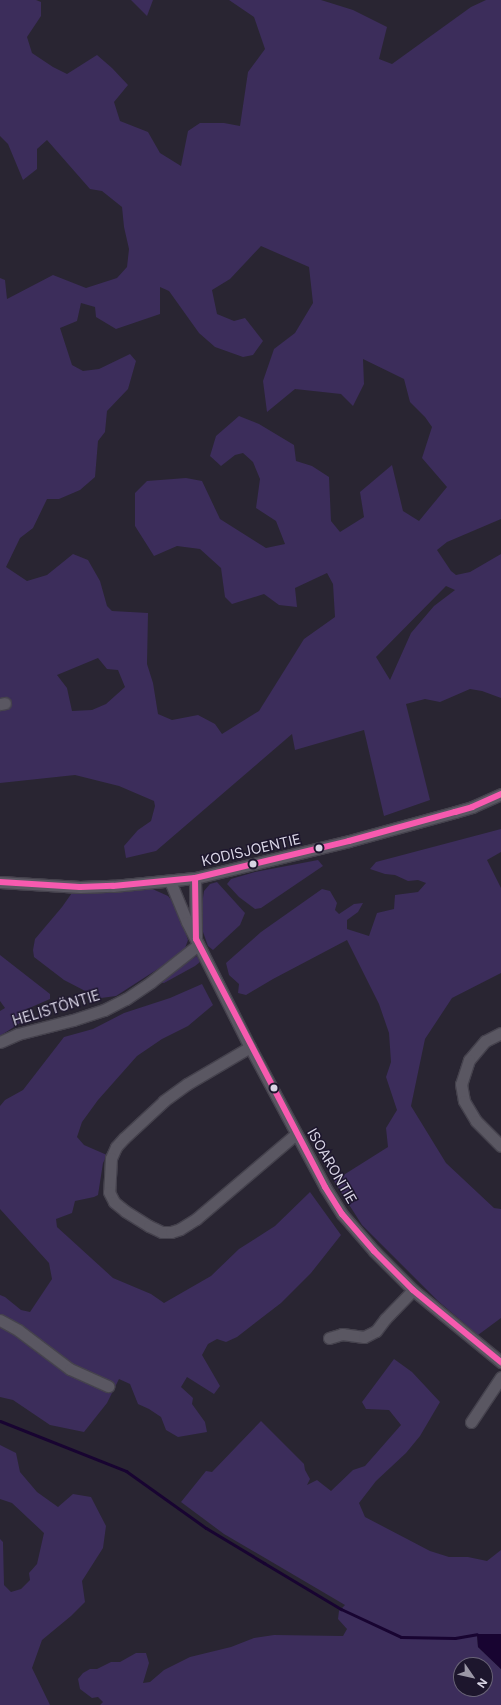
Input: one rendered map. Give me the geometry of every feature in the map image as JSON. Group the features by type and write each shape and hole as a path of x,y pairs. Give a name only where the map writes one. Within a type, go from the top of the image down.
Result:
{"street":[{"name":"KODISJOENTIE","path":"0,882 80,887 195,878 342,843 455,812 472,807 501,794"},
{"name":"ISOARONTIE","path":"195,878 197,942"},
{"name":"ISOARONTIE","path":"170,881 197,942 250,1047 325,1187 342,1214 374,1252 413,1290 501,1362"},
{"name":"HELISTÖNTIE","path":"0,1042 18,1034 73,1020 104,1010 126,999 151,982 197,942"},
{"path":"501,1033 485,1041 470,1060 461,1084 464,1101 476,1121 501,1146"},
{"path":"250,1047 188,1084 164,1101 116,1147 111,1158 108,1192 114,1202 131,1215 162,1232 171,1232 180,1229 196,1219 296,1134"},
{"path":"329,1338 342,1334 364,1337 376,1331 385,1319 413,1290"},
{"path":"0,1320 18,1330 70,1370 108,1386"},
{"path":"470,1422 501,1377"}],"shaded area":[{"path":"0,0 36,0 41,2 41,16 27,37 32,53 53,67 67,74 97,55 128,85 114,102 120,121 148,132 160,153 181,166 188,131 200,123 224,123 240,126 248,72 265,49 254,17 229,0 321,0 353,10 387,27 379,59 392,64 471,7 486,0 501,0 501,519 447,542 437,550 451,571 456,575 470,572 501,554 501,698 482,691 470,689 440,702 425,699 406,704 430,800 384,816 364,730 295,750 292,734 156,851 126,858 124,846 138,830 151,821 155,806 154,801 119,786 75,775 0,783 0,278 5,280 7,299 53,275 86,288 117,278 127,267 129,249 124,227 122,207 102,191 90,189 47,140 37,149 37,169 23,180 8,144 0,136","holes":["261,246 309,267 313,303 295,333 274,349 263,381 267,412 295,389 341,394 353,406 364,384 363,359 404,379 410,402 425,417 432,427 422,458 447,487 419,521 403,511 392,465 360,492 364,517 340,532 331,521 329,477 312,466 296,461 294,445 259,424 239,416 216,436 210,456 221,466 235,455 243,453 253,462 260,479 256,508 276,521 285,544 266,548 220,519 202,481 186,478 147,481 135,493 135,526 154,556 177,546 200,549 221,568 225,597 232,604 264,594 279,605 297,607 295,588 327,573 333,584 335,617 304,639 259,711 222,734 215,724 198,715 172,720 158,714 153,683 147,664 148,613 112,611 107,606 100,581 88,560 73,554 47,575 27,581 6,567 20,538 33,528 47,499 59,499 80,490 95,477 98,441 105,432 107,411 128,389 136,361 130,354 99,369 83,371 72,365 60,328 77,321 81,303 95,307 96,317 116,329 160,314 160,287 169,291 199,333 215,347 243,357 253,355 263,341 245,318 234,321 217,314 212,290 230,279","446,586 455,590 434,606 411,633 390,680 376,657","98,658 107,669 118,670 125,687 106,704 92,710 72,711 67,688 57,675"]},
{"path":"131,0 153,0 147,16"},
{"path":"501,829 501,852 487,860 501,888 501,973 452,998 425,1039 411,1106 446,1163 494,1208 501,1209 501,1318 478,1335 438,1301 362,1225 334,1181 388,1147 386,1128 397,1110 386,1077 391,1062 389,1033 379,1004 347,940 246,995 238,993 239,984 229,975 226,963 261,932 322,889 330,891 337,903 335,910 339,914 354,904 363,903 358,912 347,920 347,929 369,936 377,913 394,909 395,895 418,892 426,883 418,880 408,881 395,875 385,874 370,869 376,862"},
{"path":"318,860 323,866 261,908 255,909 239,897 227,884 231,879 255,872"},
{"path":"217,882 245,913 240,925 213,950 208,946 203,932 202,904 204,891 210,884"},
{"path":"148,887 168,896 177,907 188,940 184,951 178,956 116,996 101,998 91,994 64,980 34,957 33,950 35,939 74,890"},
{"path":"0,955 50,994 50,999 27,1009 20,1023 0,1036 0,1011 5,1008 0,1001"},
{"path":"197,956 200,962 195,966 164,983 159,982 159,978"},
{"path":"202,984 213,1005 188,1026 162,1039 137,1056 98,1100 82,1122 77,1137 84,1145 107,1155 103,1163 98,1195 75,1201 72,1213 56,1219 57,1227 113,1278 151,1294 164,1303 211,1276 239,1249 275,1226 310,1192 341,1235 311,1273 281,1303 237,1337 226,1342 217,1339 208,1344 202,1355 220,1386 214,1394 187,1377 181,1387 193,1398 192,1404 205,1422 207,1432 178,1437 166,1430 161,1417 138,1404 130,1384 119,1379 107,1403 84,1432 50,1425 13,1400 0,1397 0,1295 5,1297 21,1310 30,1312 52,1279 49,1263 0,1209 0,1106 5,1100 23,1090 64,1037 93,1029 124,1013 170,998"},
{"path":"394,1359 412,1372 440,1402 420,1436 406,1453 376,1481 359,1503 365,1517 430,1551 449,1557 468,1557 487,1561 501,1550 501,1634 477,1634 478,1647 488,1657 453,1657 453,1697 493,1697 493,1661 501,1669 501,1705 100,1705 103,1702 98,1697 92,1698 80,1689 78,1679 83,1673 90,1669 97,1669 111,1662 120,1662 136,1653 146,1653 149,1663 143,1683 150,1682 164,1670 190,1657 231,1647 254,1638 274,1635 343,1636 347,1629 338,1619 339,1611 345,1605 224,1534 181,1502 206,1471 212,1472 261,1421 304,1464 305,1470 310,1479 307,1485 317,1480 331,1491 353,1470 365,1466 401,1425 389,1410 366,1409 362,1402"},
{"path":"0,1445 16,1453 20,1472 37,1492 58,1507 73,1494 91,1497 106,1526 103,1548 82,1581 85,1602 71,1616 42,1640 32,1668 50,1705 0,1705 0,1539 3,1542 4,1585 11,1592 21,1589 30,1580 29,1573 37,1564 44,1533 12,1503 0,1499"},
{"path":"477,1634 501,1634 501,1669 493,1661 493,1657 488,1657 478,1647"}],"waterway":[{"path":"0,1421 126,1471 206,1528 341,1609 401,1637 455,1638 477,1634"}],"transit line":[{"path":"0,882 80,887 113,886 195,878 349,841 455,812 472,807 501,794"},
{"path":"195,878 196,939 325,1187 342,1214 374,1251 413,1290 501,1362"}]}
